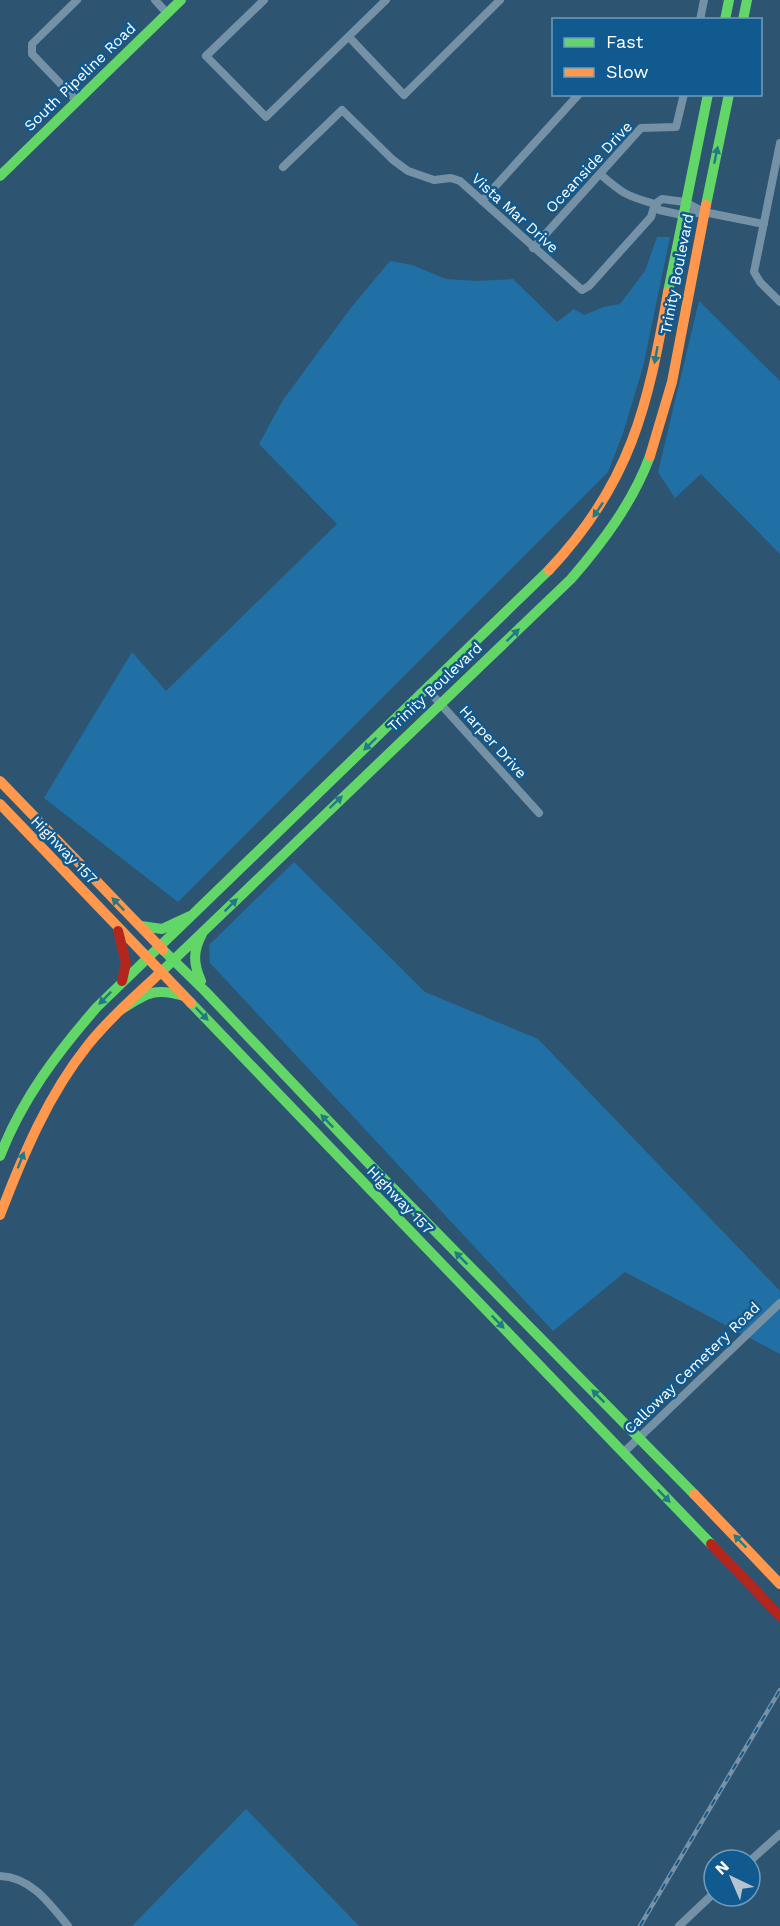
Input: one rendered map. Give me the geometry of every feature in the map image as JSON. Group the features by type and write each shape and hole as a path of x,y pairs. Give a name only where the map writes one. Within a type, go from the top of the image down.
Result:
{"main road":[{"name":"South Pipeline Road","path":"0,176 181,0"},
{"path":"725,18 729,0"},
{"path":"743,18 747,0"},
{"name":"Trinity Boulevard","path":"0,1156 27,1098 42,1075 75,1032 122,981 527,594 570,549 604,502 626,459 639,426 653,372 682,215 708,96"},
{"name":"Trinity Boulevard","path":"0,1215 24,1152 78,1058 161,972 571,579 592,555 630,499 658,433 669,391 729,96"},
{"name":"Highway 157","path":"0,781 138,925 161,945 368,1163 640,1438 780,1584"},
{"name":"Highway 157","path":"0,804 780,1616"},
{"path":"281,829 294,843"},
{"path":"138,925 156,930 170,927 190,916"},
{"path":"117,927 126,963 122,981"},
{"path":"202,934 193,954 195,968 205,991"},
{"path":"122,1010 151,992 164,990 185,996"},
{"path":"355,1175 368,1163"}],"street":[{"path":"77,0 32,44 32,54 77,101"},
{"path":"155,0 167,13"},
{"path":"264,0 206,56 266,117 386,0"},
{"path":"349,37 404,95 500,0"},
{"path":"700,18 704,0"},
{"path":"482,201 577,96"},
{"name":"Oceanside Drive","path":"533,248 641,128 676,127 684,96"},
{"name":"Vista Mar Drive","path":"283,167 342,110 393,160 408,171 434,180 451,178 460,182 582,290 589,286 651,217 655,204"},
{"path":"780,143 754,272 760,282 780,302"},
{"path":"600,174 629,197 655,204 659,210 682,215 704,212"},
{"path":"655,204 662,199 685,202 704,212 764,224"},
{"name":"Harper Drive","path":"427,689 539,813"},
{"name":"Calloway Cemetery Road","path":"624,1453 780,1303"},
{"path":"762,1850 780,1834"},
{"path":"0,1876 20,1880 36,1890 68,1926"},
{"path":"679,1926 702,1904"}],"shaded area":[{"path":"657,237 670,237 643,367 623,433 608,472 178,902 44,798 132,652 166,691 337,524 259,444 283,400 350,309 390,261 412,265 446,279 477,281 513,279 557,322 574,309 584,315 604,307 620,304 645,271"},
{"path":"699,301 780,381 780,554 701,474 675,498 658,472"},
{"path":"294,862 425,992 538,1039 780,1291 780,1354 625,1272 553,1331 210,963 209,945"},
{"path":"246,1809 359,1926 132,1926"}],"railway":[{"path":"640,1926 780,1690"}],"traffic: fast":[{"path":"0,176 181,0"},
{"path":"725,18 729,0"},
{"path":"743,18 747,0"},
{"path":"668,292 708,96"},
{"path":"706,205 729,96"},
{"path":"160,973 571,579 616,521 635,489 650,456"},
{"path":"0,1156 19,1115 42,1077 97,1007 549,570"},
{"path":"141,926 162,929 190,916"},
{"path":"201,981 195,957 202,934"},
{"path":"163,950 376,1171 694,1494"},
{"path":"122,1009 151,993 166,992 184,996"},
{"path":"191,1003 711,1544"}],"traffic: slow":[{"path":"650,456 672,382 706,205"},
{"path":"549,570 577,538 599,506 632,441 652,371 668,292"},
{"path":"0,781 163,950"},
{"path":"0,804 191,1003"},
{"path":"0,1215 38,1126 74,1064 122,1008 160,973"},
{"path":"694,1494 780,1584"}],"traffic: jam":[{"path":"118,931 126,963 122,981"},
{"path":"711,1544 780,1616"}]}
